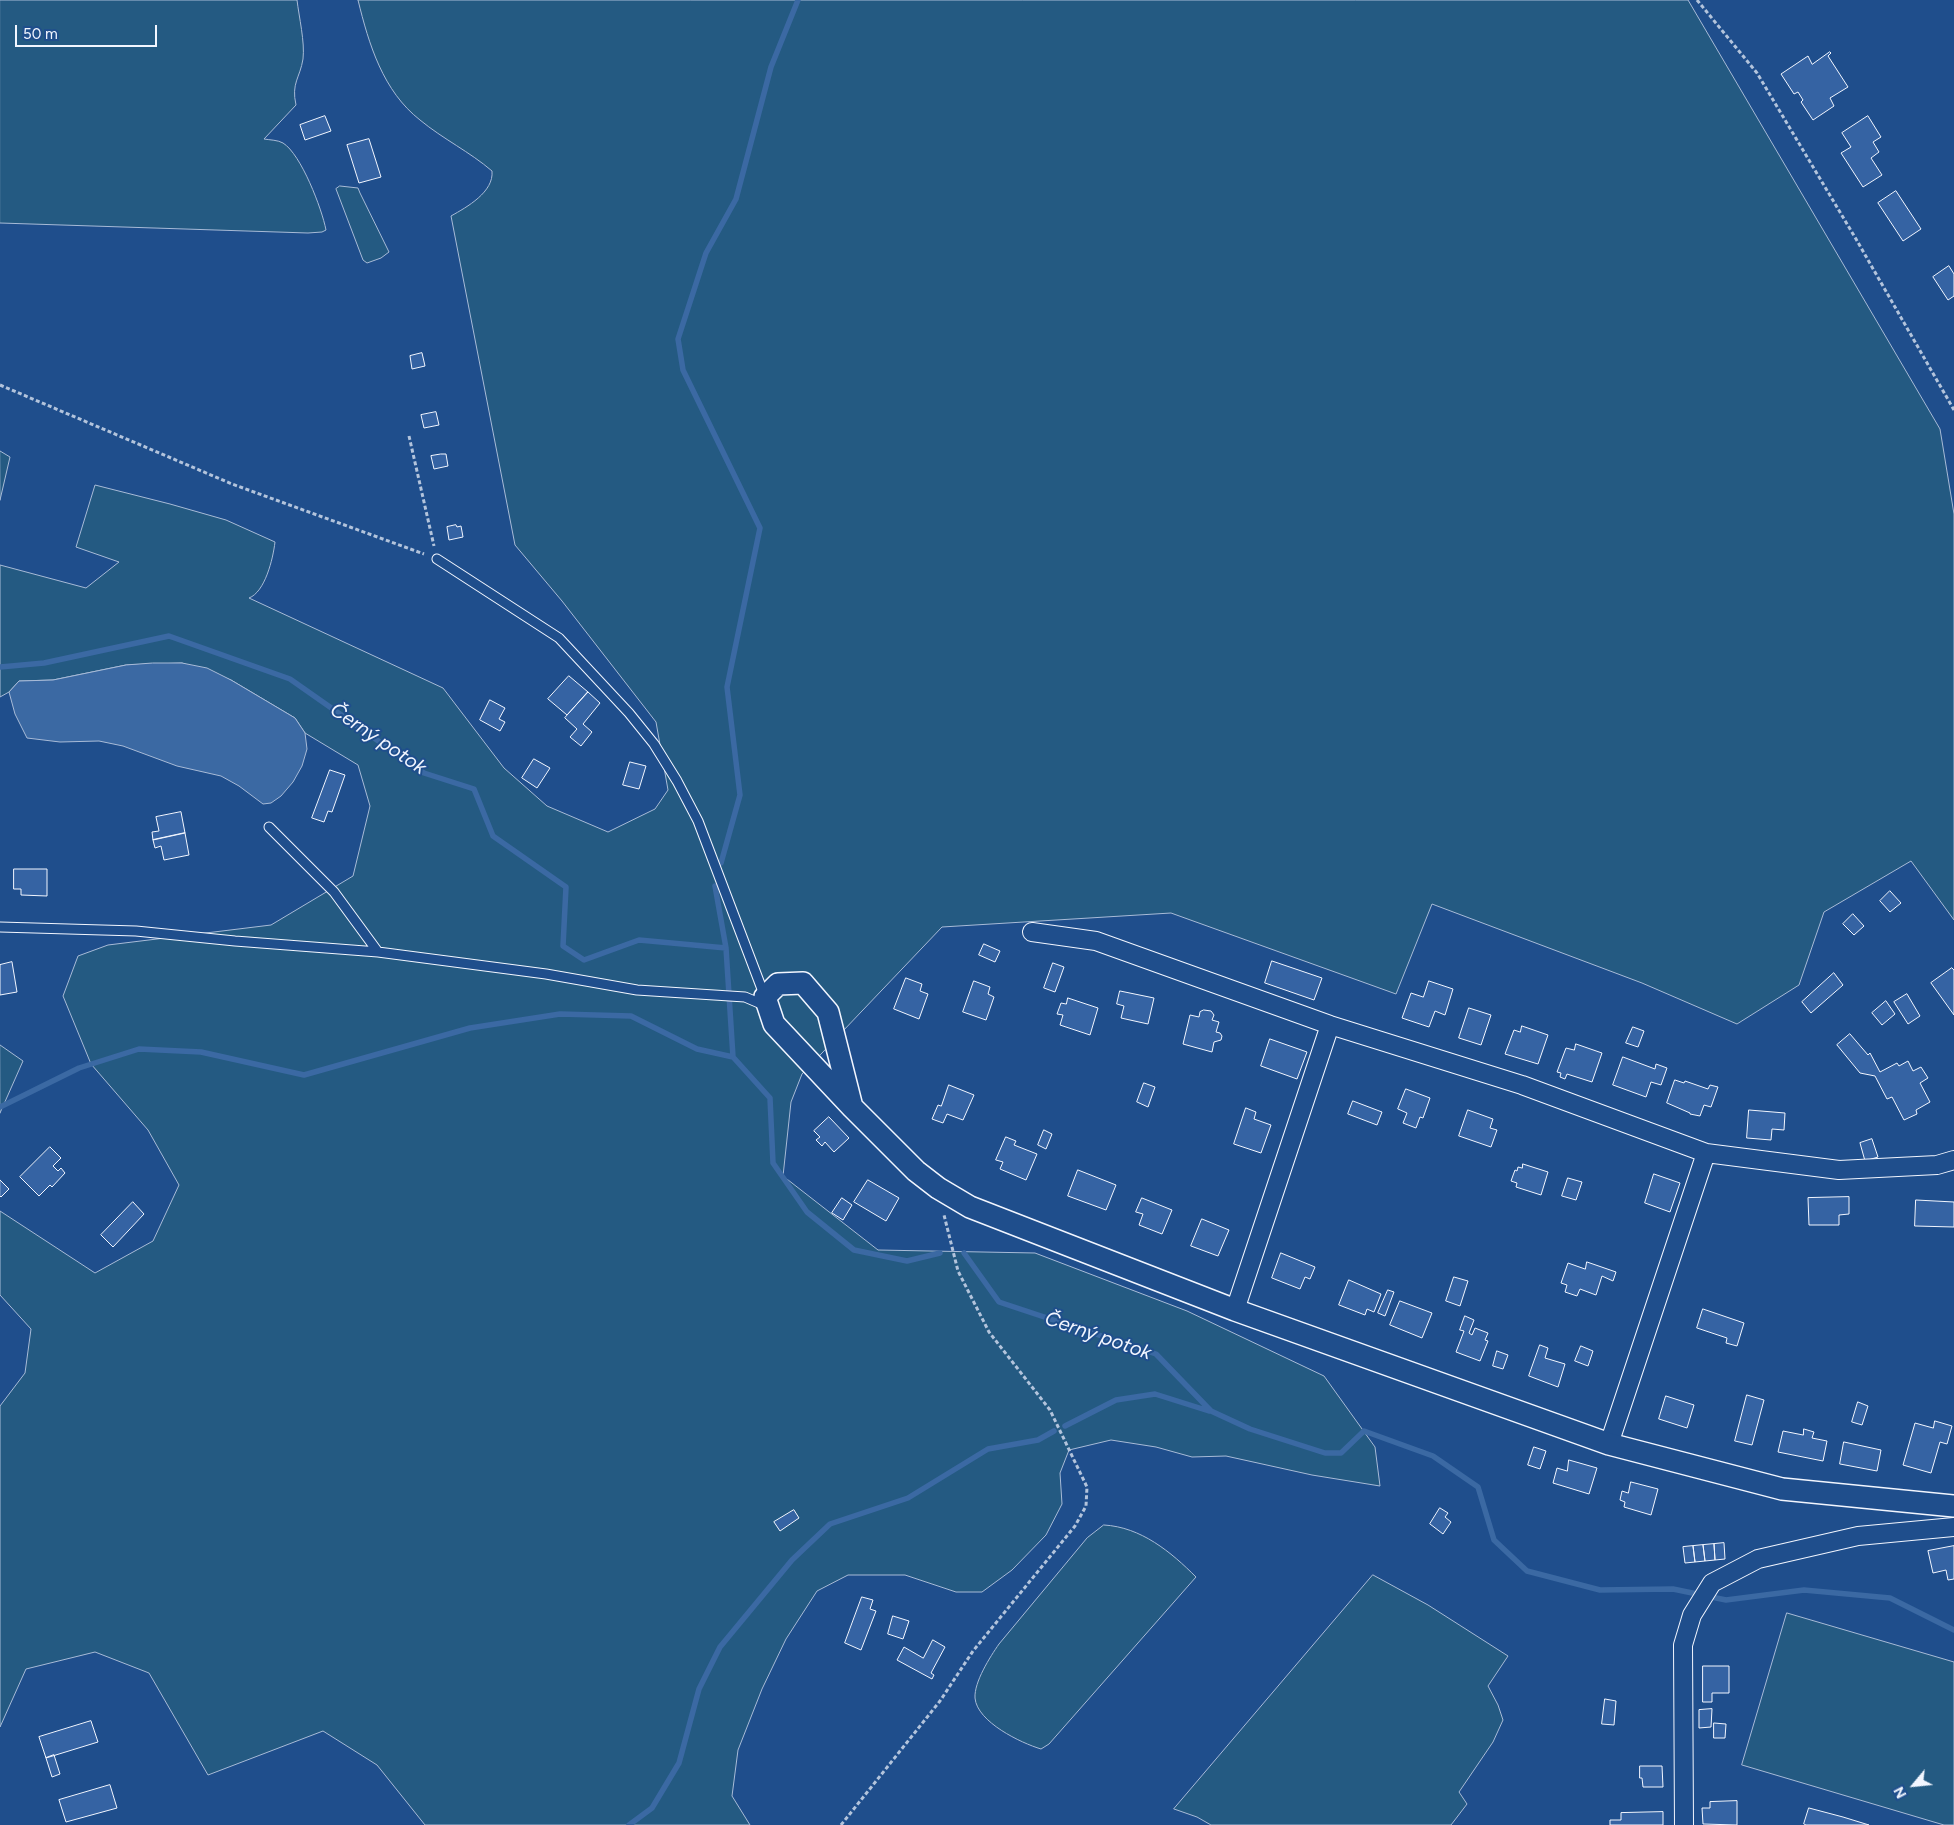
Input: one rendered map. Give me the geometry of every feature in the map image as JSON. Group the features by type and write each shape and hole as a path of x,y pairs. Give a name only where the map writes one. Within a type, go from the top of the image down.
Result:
{"street":[{"path":"1032,932 1096,941 1330,1025 1522,1085 1706,1153 1839,1170 1937,1165 1954,1160"},
{"path":"852,1107 828,1012 803,983 778,984 767,1002 774,1024 852,1107 916,1171 938,1188 970,1207 1235,1310 1609,1444 1782,1489 1954,1506"},
{"path":"1235,1310 1330,1025"},
{"path":"1609,1444 1706,1153"},
{"path":"1684,1825 1683,1645 1692,1615 1712,1583 1758,1559 1858,1536 1954,1527"}],"lane":[{"path":"437,559 559,638 629,713 654,744 677,781 698,822 767,1002"},
{"path":"270,827 334,892 378,952"},
{"path":"0,927 136,930 235,941 378,952 546,974 637,990 737,996 767,1002"}],"path":[{"path":"1697,0 1757,73 1856,239 1954,410"},
{"path":"0,385 232,484 437,559"},
{"path":"409,436 437,559"},
{"path":"841,1825 940,1701 973,1651 1074,1526 1086,1506 1087,1487 1050,1410 989,1332 958,1271 950,1243"}],"shaded area":[{"path":"0,0 297,0 303,37 303,59 295,86 296,105 264,139 283,143 297,158 310,183 326,230 308,233 0,223"},
{"path":"358,0 1688,0 1940,429 1954,514 1954,920 1911,861 1824,912 1799,985 1737,1024 1642,983 1432,904 1396,994 1171,913 942,927 802,1074 791,1102 783,1176 878,1250 1035,1253 1187,1311 1324,1376 1375,1447 1380,1486 1312,1475 1226,1456 1192,1457 1156,1447 1111,1440 1069,1450 1060,1473 1062,1504 1046,1535 1012,1570 982,1592 956,1592 905,1575 848,1575 817,1591 786,1639 762,1689 738,1750 732,1796 750,1825 425,1825 377,1765 323,1731 208,1775 149,1673 95,1652 26,1669 0,1727 0,1406 25,1373 31,1329 0,1295 0,1211 95,1273 153,1241 179,1185 148,1130 91,1064 63,996 78,956 108,945 271,925 353,876 370,806 358,765 305,733 295,718 231,680 182,663 126,665 53,680 19,681 9,692 0,697 0,565 86,588 119,562 76,547 95,485 226,520 275,542 270,566 264,582 255,595 249,598 443,688 504,768 547,806 608,832 655,809 668,790 656,722 562,601 515,545 451,216 472,203 484,192 489,186 492,171 420,120 396,95 379,66 367,34"},
{"path":"340,186 358,188 389,252 381,258 367,263 363,260 336,189"},
{"path":"0,451 10,457 0,500"},
{"path":"182,663 207,668 295,718 305,733 307,749 302,766 293,782 281,796 271,803 263,804 239,786 221,776 177,766 123,746 99,741 60,742 27,738 15,714 9,692 19,681 53,680 126,665"},
{"path":"0,1045 23,1061 0,1113"},
{"path":"1104,1525 1130,1530 1154,1542 1166,1550 1196,1577 1049,1744 1041,1749 1012,1737 991,1723 978,1707 975,1692 987,1663 999,1644 1087,1538"},
{"path":"1373,1575 1428,1605 1508,1656 1488,1686 1503,1720 1493,1742 1459,1792 1467,1804 1451,1825 1211,1825 1197,1817 1174,1809"},
{"path":"1787,1613 1954,1662 1954,1825 1944,1825 1742,1765"}],"building":[{"path":"1830,52 1828,56 1848,87 1830,98 1834,106 1813,120 1801,102 1803,100 1798,92 1794,94 1781,74 1808,56 1812,64"},
{"path":"325,116 331,131 305,140 300,125"},
{"path":"1868,116 1881,137 1873,142 1879,152 1871,158 1882,175 1863,187 1841,153 1851,147 1842,133"},
{"path":"369,139 381,177 359,183 347,145"},
{"path":"1896,191 1921,229 1903,241 1878,203"},
{"path":"1949,266 1954,274 1954,296 1948,300 1933,277"},
{"path":"422,353 425,366 412,369 410,356"},
{"path":"436,412 439,425 424,428 421,415"},
{"path":"446,454 448,466 434,469 431,456"},
{"path":"456,525 457,527 461,526 463,537 449,540 447,527"},
{"path":"569,676 588,692 567,715 548,699"},
{"path":"588,692 600,703 583,724 592,732 581,746 570,737 577,729 565,718"},
{"path":"490,700 505,708 499,719 505,722 500,731 480,720"},
{"path":"534,759 550,768 537,788 522,778"},
{"path":"630,762 646,766 639,789 623,785"},
{"path":"330,770 345,775 332,812 328,811 324,822 312,818"},
{"path":"181,812 185,833 153,840 152,832 159,831 156,817"},
{"path":"185,833 189,855 164,860 161,846 155,848 153,840"},
{"path":"14,869 47,869 47,896 21,895 21,889 14,889"},
{"path":"1890,891 1901,903 1890,912 1880,901"},
{"path":"1853,914 1864,926 1854,935 1843,924"},
{"path":"984,944 1000,951 995,962 979,955"},
{"path":"1272,961 1322,978 1314,1000 1265,983"},
{"path":"12,962 17,992 0,995 0,965"},
{"path":"1053,963 1064,967 1055,992 1044,988"},
{"path":"1952,968 1954,970 1954,1015 1931,983"},
{"path":"1834,973 1843,985 1811,1013 1802,1002"},
{"path":"906,978 922,984 920,991 928,994 919,1019 894,1009"},
{"path":"974,981 990,987 988,994 994,997 986,1020 963,1012"},
{"path":"1429,981 1453,989 1445,1015 1435,1011 1429,1027 1402,1018 1411,993 1423,997"},
{"path":"1120,991 1154,998 1148,1024 1121,1018 1124,1006 1117,1004"},
{"path":"1907,994 1920,1016 1908,1024 1894,1002"},
{"path":"1068,998 1098,1008 1090,1035 1060,1025 1063,1015 1057,1014 1061,1003 1066,1004"},
{"path":"1886,1001 1895,1014 1882,1025 1872,1013"},
{"path":"1469,1008 1491,1015 1481,1045 1459,1038"},
{"path":"1204,1010 1211,1011 1214,1015 1212,1020 1219,1022 1216,1032 1222,1036 1221,1040 1214,1042 1212,1052 1183,1044 1190,1015 1199,1017 1200,1012"},
{"path":"1522,1026 1548,1035 1538,1064 1505,1054 1514,1030 1520,1032"},
{"path":"1633,1027 1644,1031 1638,1047 1626,1043"},
{"path":"1850,1034 1868,1055 1870,1053 1880,1072 1897,1063 1899,1066 1908,1061 1913,1071 1921,1067 1928,1078 1920,1083 1930,1102 1916,1110 1917,1114 1904,1120 1892,1097 1887,1099 1875,1076 1860,1073 1837,1045"},
{"path":"1270,1039 1307,1052 1297,1079 1261,1066"},
{"path":"1576,1044 1602,1053 1592,1082 1567,1074 1565,1079 1560,1077 1561,1073 1557,1072 1566,1048 1574,1050"},
{"path":"1623,1057 1655,1069 1656,1064 1667,1068 1661,1085 1651,1082 1646,1097 1613,1085"},
{"path":"1675,1080 1684,1083 1685,1081 1708,1089 1710,1085 1718,1087 1711,1107 1704,1105 1700,1116 1690,1114 1667,1103"},
{"path":"1144,1083 1155,1087 1148,1107 1137,1102"},
{"path":"949,1085 974,1095 963,1120 947,1114 943,1123 932,1119 938,1105 941,1106"},
{"path":"1406,1089 1430,1098 1423,1118 1420,1117 1416,1128 1403,1123 1407,1113 1398,1109"},
{"path":"1353,1101 1382,1112 1377,1125 1348,1114"},
{"path":"1246,1108 1256,1112 1254,1119 1271,1125 1261,1153 1234,1144"},
{"path":"1468,1110 1493,1119 1490,1128 1497,1130 1491,1147 1459,1136"},
{"path":"1749,1110 1785,1113 1784,1130 1772,1129 1771,1140 1747,1138"},
{"path":"829,1117 849,1138 834,1152 825,1142 822,1146 816,1140 820,1137 814,1131"},
{"path":"1044,1130 1052,1134 1046,1149 1038,1145"},
{"path":"1006,1137 1016,1141 1014,1145 1037,1154 1026,1180 1000,1169 1003,1162 996,1160"},
{"path":"1872,1139 1878,1157 1865,1161 1860,1143"},
{"path":"50,1147 61,1158 53,1166 58,1171 61,1168 65,1173 52,1187 50,1185 39,1196 20,1177"},
{"path":"1523,1164 1548,1172 1541,1195 1516,1187 1517,1183 1511,1181 1515,1170 1517,1171 1518,1167 1522,1168"},
{"path":"1078,1170 1116,1185 1106,1210 1068,1196"},
{"path":"1654,1174 1680,1183 1670,1212 1645,1203"},
{"path":"1568,1178 1582,1182 1576,1200 1562,1196"},
{"path":"0,1180 9,1189 1,1197 0,1196"},
{"path":"868,1180 899,1198 886,1221 854,1202"},
{"path":"1849,1197 1849,1214 1839,1215 1839,1225 1809,1225 1808,1198"},
{"path":"842,1198 852,1205 843,1220 832,1213"},
{"path":"1142,1198 1172,1210 1162,1234 1139,1225 1143,1214 1136,1212"},
{"path":"1916,1200 1954,1202 1954,1227 1915,1226"},
{"path":"133,1202 144,1214 113,1247 101,1235"},
{"path":"1202,1219 1229,1230 1218,1256 1191,1246"},
{"path":"1281,1253 1315,1267 1310,1279 1305,1277 1300,1289 1272,1278"},
{"path":"1587,1262 1616,1272 1613,1281 1602,1276 1596,1295 1580,1289 1577,1296 1565,1292 1567,1285 1561,1283 1568,1263 1585,1269"},
{"path":"1454,1277 1468,1281 1460,1306 1446,1301"},
{"path":"1349,1280 1381,1294 1374,1312 1367,1309 1365,1315 1339,1305"},
{"path":"1388,1290 1394,1292 1385,1316 1378,1313"},
{"path":"1400,1301 1432,1313 1422,1338 1390,1325"},
{"path":"1703,1309 1744,1323 1737,1346 1726,1343 1727,1338 1697,1328"},
{"path":"1465,1316 1474,1320 1469,1333 1472,1335 1475,1328 1488,1333 1485,1340 1488,1341 1480,1361 1456,1352 1464,1331 1460,1330"},
{"path":"1540,1345 1548,1348 1545,1358 1565,1364 1558,1387 1529,1376"},
{"path":"1581,1346 1593,1351 1588,1366 1575,1361"},
{"path":"1497,1351 1508,1355 1503,1369 1493,1366"},
{"path":"1747,1395 1764,1400 1752,1445 1735,1441"},
{"path":"1666,1396 1694,1405 1687,1428 1659,1419"},
{"path":"1858,1402 1868,1406 1862,1425 1852,1422"},
{"path":"1935,1421 1952,1426 1947,1444 1940,1442 1931,1473 1903,1465 1915,1423 1933,1428"},
{"path":"1804,1429 1814,1432 1812,1438 1827,1441 1823,1461 1778,1452 1783,1431 1803,1435"},
{"path":"1844,1442 1881,1450 1877,1471 1840,1464"},
{"path":"1534,1447 1546,1451 1540,1469 1528,1465"},
{"path":"1569,1460 1597,1468 1589,1494 1553,1483 1557,1468 1567,1471"},
{"path":"1631,1482 1658,1489 1651,1515 1624,1507 1625,1502 1620,1500 1622,1491 1628,1493"},
{"path":"1440,1508 1448,1513 1445,1517 1451,1522 1443,1534 1430,1524"},
{"path":"794,1510 799,1518 780,1531 774,1522"},
{"path":"1724,1543 1725,1559 1715,1560 1714,1544"},
{"path":"1714,1544 1715,1560 1705,1561 1703,1545"},
{"path":"1703,1545 1705,1561 1695,1562 1693,1546"},
{"path":"1693,1546 1695,1562 1685,1563 1683,1547"},
{"path":"1954,1546 1954,1579 1948,1580 1946,1570 1933,1573 1928,1551"},
{"path":"862,1597 873,1600 870,1609 876,1611 861,1650 845,1643"},
{"path":"893,1616 909,1621 903,1639 888,1634"},
{"path":"933,1640 945,1647 931,1673 934,1675 932,1679 897,1660 904,1647 923,1658"},
{"path":"1703,1666 1729,1666 1729,1693 1712,1693 1712,1702 1703,1702"},
{"path":"1605,1699 1616,1701 1614,1725 1602,1724"},
{"path":"1712,1709 1711,1727 1699,1728 1699,1710"},
{"path":"91,1721 98,1742 46,1758 39,1737"},
{"path":"1714,1723 1726,1724 1725,1738 1714,1738"},
{"path":"54,1755 60,1774 52,1777 46,1758"},
{"path":"1640,1766 1662,1766 1663,1787 1643,1787 1642,1778 1640,1778"},
{"path":"110,1785 117,1808 66,1822 59,1800"},
{"path":"1737,1801 1737,1825 1703,1824 1702,1808 1710,1808 1710,1802"},
{"path":"1809,1808 1869,1825 1806,1825 1804,1824"},
{"path":"1663,1812 1663,1825 1610,1825 1610,1820 1621,1820 1621,1813"}],"waterway":[{"path":"721,863 740,795 727,687 760,528 683,370 678,339 706,253 736,199 771,67 798,0"},
{"name":"Černý potok","path":"0,667 44,663 169,636 290,679 424,773 474,789 493,836 566,887 563,946 584,960 639,940 726,948 733,1057 770,1098 773,1163 807,1212 854,1250 907,1261 940,1253"},
{"path":"715,886 726,948"},
{"path":"0,1107 79,1068 139,1049 201,1052 304,1075 470,1028 560,1014 631,1016 697,1049 733,1057"},
{"name":"Černý potok","path":"964,1253 999,1302 1156,1354 1211,1411 1250,1429 1325,1453 1341,1453 1364,1431 1433,1456 1478,1487 1494,1540 1527,1571 1600,1590 1673,1589 1726,1600 1804,1590 1890,1598 1954,1630"},
{"path":"1065,1426 1116,1400 1155,1394 1209,1411"},
{"path":"629,1825 652,1808 679,1763 699,1689 720,1647 792,1560 830,1524 908,1498 988,1449 1038,1440 1054,1431"}]}
